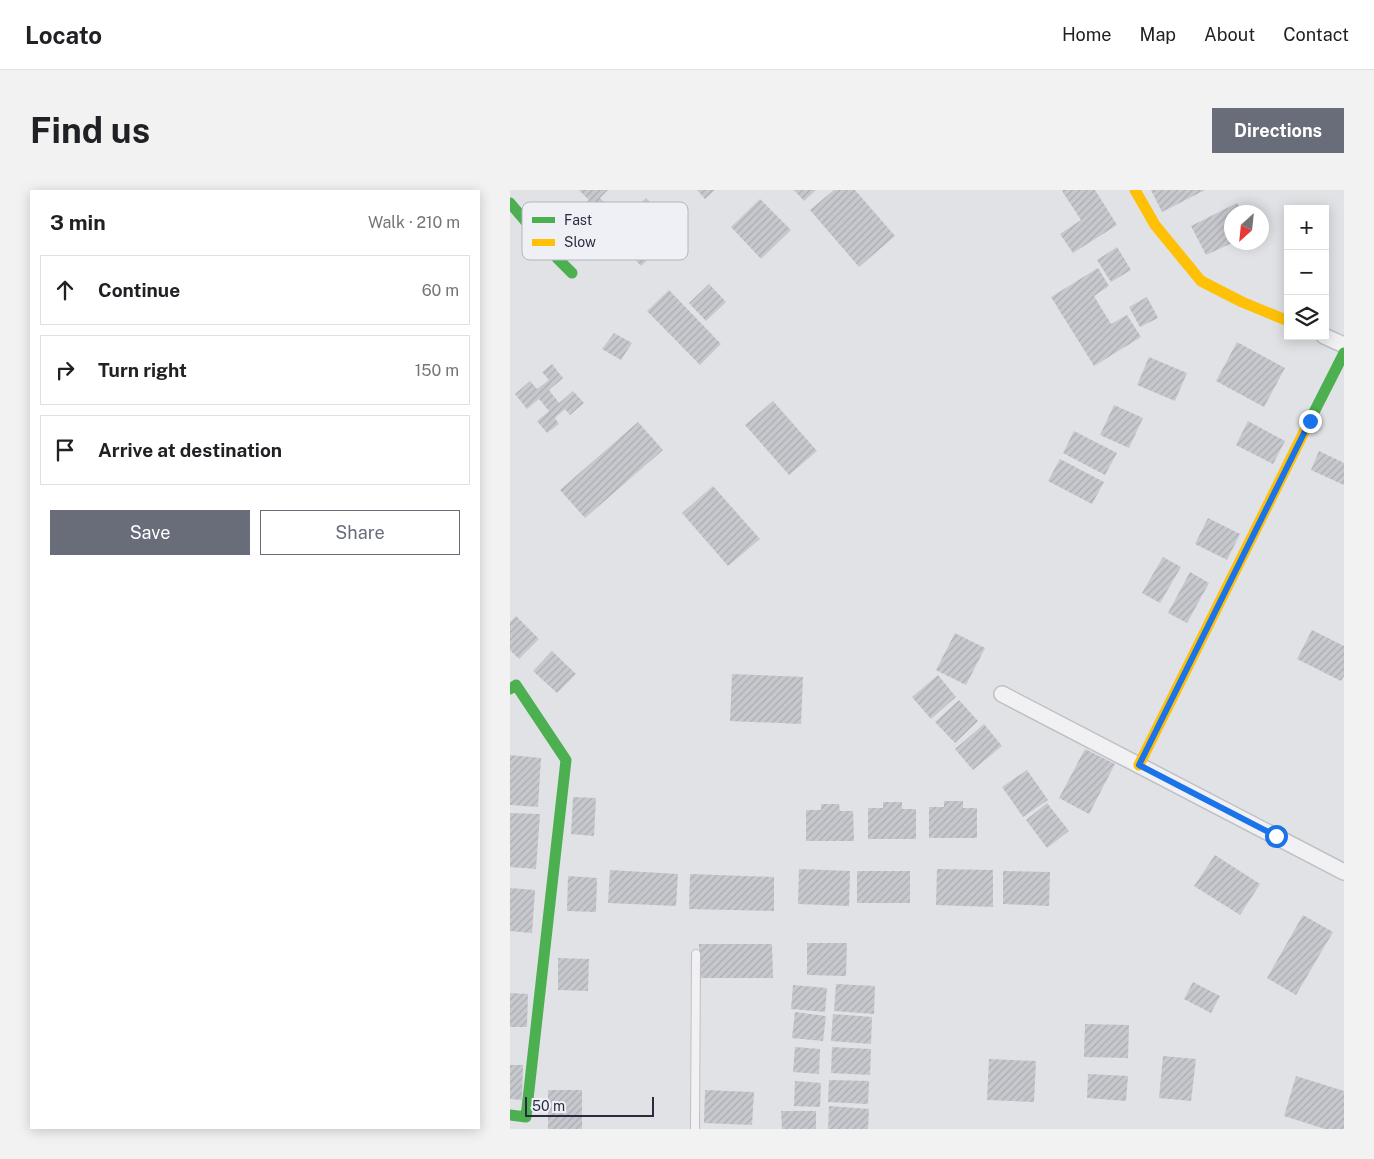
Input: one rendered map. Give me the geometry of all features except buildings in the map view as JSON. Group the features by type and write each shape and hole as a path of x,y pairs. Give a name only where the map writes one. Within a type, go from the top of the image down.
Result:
{"street":[{"path":"1135,190 1155,225 1201,281 1242,302 1284,319"},
{"path":"510,203 522,217"},
{"path":"558,260 572,273"},
{"path":"1329,338 1344,345"},
{"path":"1139,765 1344,353"},
{"path":"510,689 516,685 566,760 526,1117 510,1114"},
{"path":"1002,694 1344,872"}],"lane":[{"path":"695,1129 696,954"}],"traffic: fast":[{"path":"510,203 522,217"},
{"path":"559,260 572,273"},
{"path":"1307,426 1344,353"},
{"path":"510,689 516,685 566,760 526,1117 510,1115"}],"traffic: slow":[{"path":"1135,190 1155,225 1201,281 1242,302 1284,319"},
{"path":"1139,765 1307,426"}],"route":[{"path":"1276,836 1139,765 1310,421"}]}
